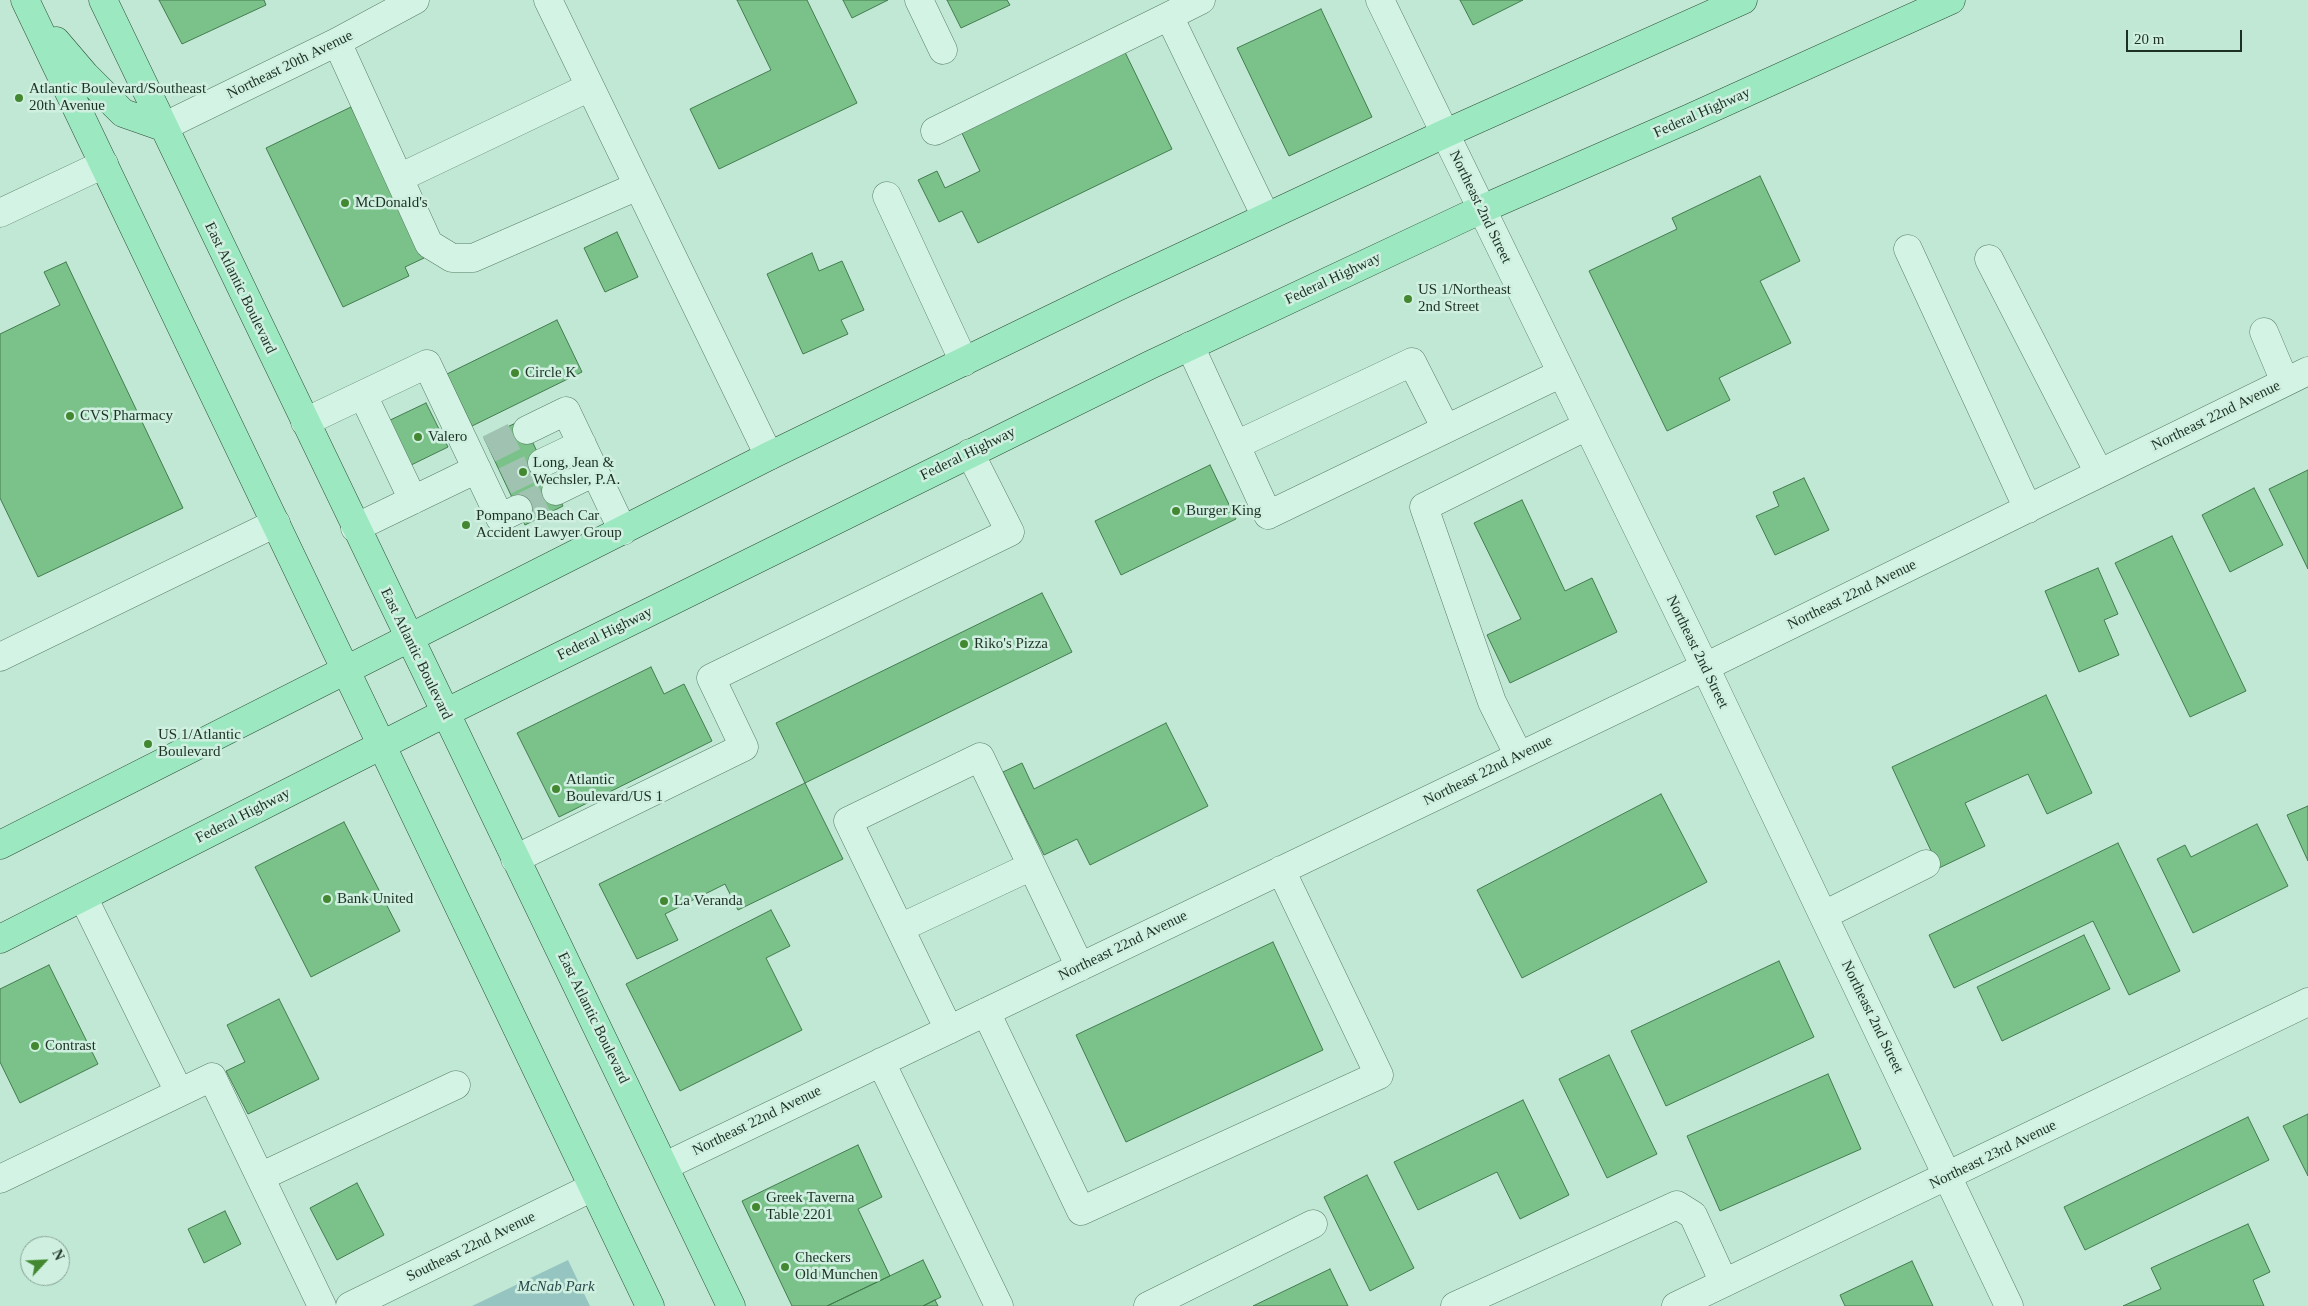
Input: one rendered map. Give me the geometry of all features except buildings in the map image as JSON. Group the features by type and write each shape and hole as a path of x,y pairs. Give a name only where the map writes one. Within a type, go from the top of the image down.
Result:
{"main road":[{"name":"East Atlantic Boulevard","path":"102,0 731,1306"},
{"path":"0,846 769,456 1266,217 1444,134 1743,0"},
{"name":"Federal Highway","path":"0,939 444,713 1190,346 1482,209 1690,118 1951,0"},
{"path":"27,5 84,75 123,113 163,127"},
{"path":"27,5 650,1306"}],"street":[{"name":"Northeast 20th Avenue","path":"163,127 337,42 415,0"},
{"path":"548,0 769,456"},
{"path":"920,0 943,50"},
{"path":"935,131 1201,0"},
{"name":"Northeast 2nd Street","path":"1380,0 1705,667 2009,1306"},
{"path":"1169,16 1266,217"},
{"path":"337,42 429,244 452,258 473,258 638,186"},
{"path":"399,178 590,87"},
{"path":"0,213 104,164"},
{"path":"887,196 964,362"},
{"path":"1908,249 2028,508"},
{"path":"1989,259 2099,474"},
{"path":"2264,332 2297,377"},
{"path":"1190,346 1268,515 1562,373"},
{"path":"1236,445 1412,362 1446,429"},
{"path":"305,422 427,364 486,469 500,518 518,510"},
{"name":"Northeast 22nd Avenue","path":"665,1166 1705,667 2297,377"},
{"path":"363,395 413,500"},
{"path":"527,430 566,412 623,531"},
{"path":"1519,756 1492,702 1424,507 1588,426"},
{"path":"542,463 582,444"},
{"path":"515,858 744,747 711,678 1010,532 970,453"},
{"path":"355,528 413,500 486,469"},
{"path":"556,491 595,472"},
{"path":"0,657 276,523"},
{"path":"949,1030 848,821 980,757 1080,967"},
{"path":"1824,915 1926,864"},
{"path":"900,928 1032,866"},
{"path":"986,1012 1081,1211 1379,1075 1281,870"},
{"path":"83,897 179,1092"},
{"name":"Northeast 23rd Avenue","path":"1676,1306 1948,1177 2308,1002"},
{"path":"881,1062 999,1306"},
{"path":"0,1179 212,1077 322,1306"},
{"path":"260,1177 456,1085"},
{"name":"Southeast 22nd Avenue","path":"350,1306 593,1187"},
{"path":"1455,1306 1677,1205 1692,1215 1724,1283"},
{"path":"1148,1306 1313,1224"}],"green space":[{"name":"McNab Park","path":"568,1260 590,1306 472,1306"}],"tunnel":[{"path":"489,449 527,430"},
{"path":"505,481 542,463"},
{"path":"518,509 556,491"}],"place":[{"name":"Atlantic Boulevard/Southeast 20th Avenue","path":"19,98"},
{"name":"McDonald's","path":"345,203"},
{"name":"US 1/Northeast 2nd Street","path":"1408,299"},
{"name":"Circle K","path":"515,373"},
{"name":"CVS Pharmacy","path":"70,416"},
{"name":"Valero","path":"418,437"},
{"name":"Long, Jean & Wechsler, P.A.","path":"523,472"},
{"name":"Burger King","path":"1176,511"},
{"name":"Pompano Beach Car Accident Lawyer Group","path":"466,525"},
{"name":"Riko's Pizza","path":"964,644"},
{"name":"US 1/Atlantic Boulevard","path":"148,744"},
{"name":"Atlantic Boulevard/US 1","path":"556,789"},
{"name":"Bank United","path":"327,899"},
{"name":"La Veranda","path":"664,901"},
{"name":"Contrast","path":"35,1046"},
{"name":"Greek Taverna Table 2201","path":"756,1207"},
{"name":"Checkers Old Munchen","path":"785,1267"}]}
